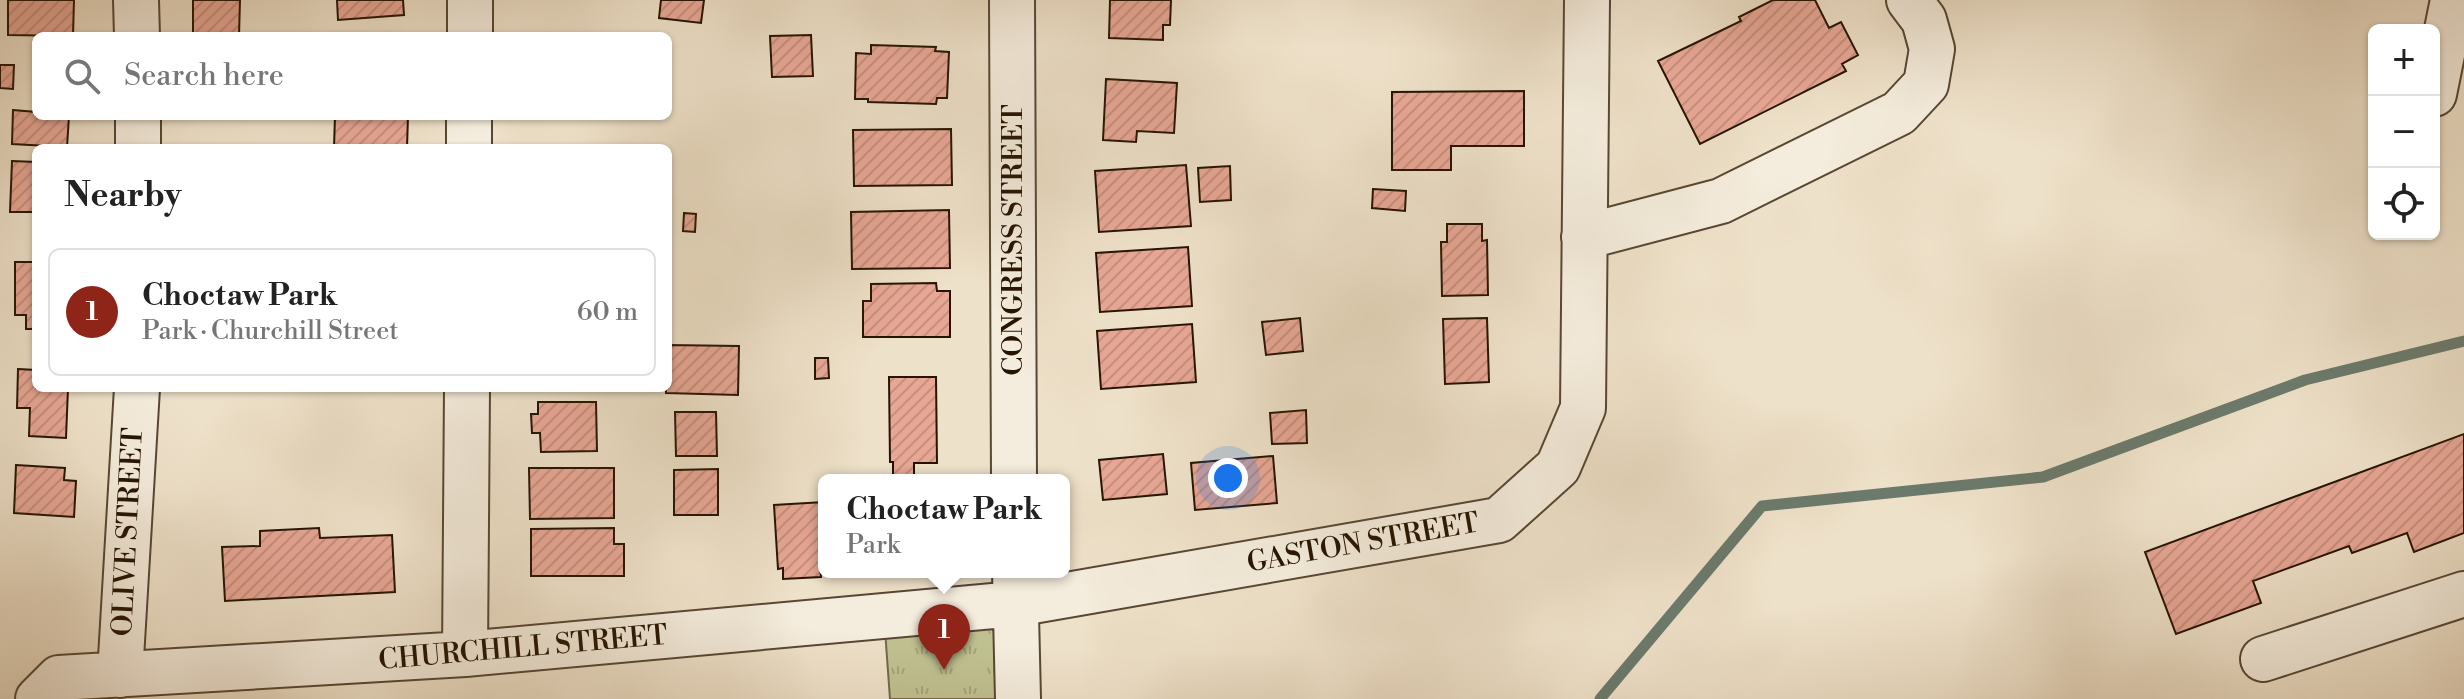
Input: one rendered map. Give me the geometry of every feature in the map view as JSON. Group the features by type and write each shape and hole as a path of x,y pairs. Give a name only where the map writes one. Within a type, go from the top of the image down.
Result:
{"street":[{"path":"136,0 137,32"},
{"path":"470,0 470,32"},
{"name":"CONGRESS STREET","path":"1012,0 1014,474"},
{"name":"GASTON STREET","path":"1015,588 1499,520 1558,467 1583,408 1587,0"},
{"path":"1584,237 1721,201 1899,113 1926,84 1932,49 1924,20 1909,0"},
{"path":"2440,64 2453,0"},
{"path":"138,120 138,144"},
{"path":"469,120 469,144"},
{"name":"OLIVE STREET","path":"120,675 137,392"},
{"path":"465,654 467,392"},
{"path":"1015,588 1018,699"},
{"name":"CHURCHILL STREET","path":"38,699 59,678 465,654 1015,588"},
{"path":"2263,659 2464,594"}],"green space":[{"path":"986,621 1001,641 1000,699 890,699 885,630"}],"building":[{"path":"8,0 74,0 73,32 8,35"},
{"path":"193,0 240,0 239,32 193,32"},
{"path":"337,0 403,0 404,15 338,20"},
{"path":"661,0 704,0 701,23 659,18"},
{"path":"1110,0 1171,0 1170,25 1163,25 1163,40 1109,38"},
{"path":"1773,0 1815,0 1829,28 1841,22 1858,55 1842,64 1846,71 1700,144 1658,61 1741,21 1739,17"},
{"path":"811,35 813,76 772,77 770,36"},
{"path":"871,45 936,47 935,51 949,52 947,98 937,98 936,104 855,99 856,53 871,54"},
{"path":"0,65 14,65 13,89 0,88"},
{"path":"1106,79 1177,83 1174,133 1137,131 1136,142 1103,140"},
{"path":"1524,91 1524,146 1451,146 1451,170 1392,170 1392,92"},
{"path":"13,110 32,112 32,120 69,120 67,144 12,144"},
{"path":"335,120 408,120 407,144 334,144"},
{"path":"951,129 952,185 854,186 853,130"},
{"path":"12,161 32,162 32,212 10,212"},
{"path":"1186,165 1191,226 1099,232 1095,171"},
{"path":"1230,166 1231,200 1200,202 1198,168"},
{"path":"1373,189 1406,191 1405,211 1372,208"},
{"path":"949,210 950,268 852,269 851,212"},
{"path":"684,213 696,214 695,232 683,231"},
{"path":"1447,224 1482,224 1482,241 1487,240 1488,295 1442,296 1441,242 1447,242"},
{"path":"1188,247 1192,306 1100,312 1096,253"},
{"path":"15,262 32,262 32,329 26,329 26,315 15,315"},
{"path":"936,283 937,291 950,291 950,337 863,337 863,301 871,301 871,284"},
{"path":"1300,318 1303,351 1266,355 1262,322"},
{"path":"1487,318 1489,382 1445,384 1443,319"},
{"path":"1192,324 1196,382 1101,389 1097,331"},
{"path":"672,345 739,346 738,395 666,393 672,392"},
{"path":"815,358 828,358 829,378 815,379"},
{"path":"18,369 32,370 32,392 68,392 66,438 29,436 30,408 17,408"},
{"path":"889,377 936,377 937,463 914,463 914,474 893,474 893,462 890,462"},
{"path":"538,402 596,402 597,451 541,452 540,433 532,433 531,414 538,414"},
{"path":"1306,410 1307,443 1272,444 1270,413"},
{"path":"675,412 716,412 717,456 676,456"},
{"path":"2464,434 2464,533 2414,552 2407,533 2352,553 2349,546 2253,581 2261,603 2176,634 2145,552"},
{"path":"1163,454 1167,494 1103,500 1099,460"},
{"path":"1273,456 1277,503 1195,510 1191,463"},
{"path":"16,465 65,468 64,480 76,481 74,517 14,513"},
{"path":"529,468 614,468 614,518 530,519"},
{"path":"718,469 718,515 674,515 674,470"},
{"path":"818,502 818,577 783,579 783,568 778,569 774,505"},
{"path":"319,528 320,538 392,535 395,592 225,601 222,547 260,546 260,531"},
{"path":"614,528 614,544 624,544 624,576 531,576 531,529"}],"waterway":[{"path":"1600,699 1762,506 2043,477 2305,380 2464,341"}],"place":[{"name":"Choctaw Park","path":"944,670"}]}
